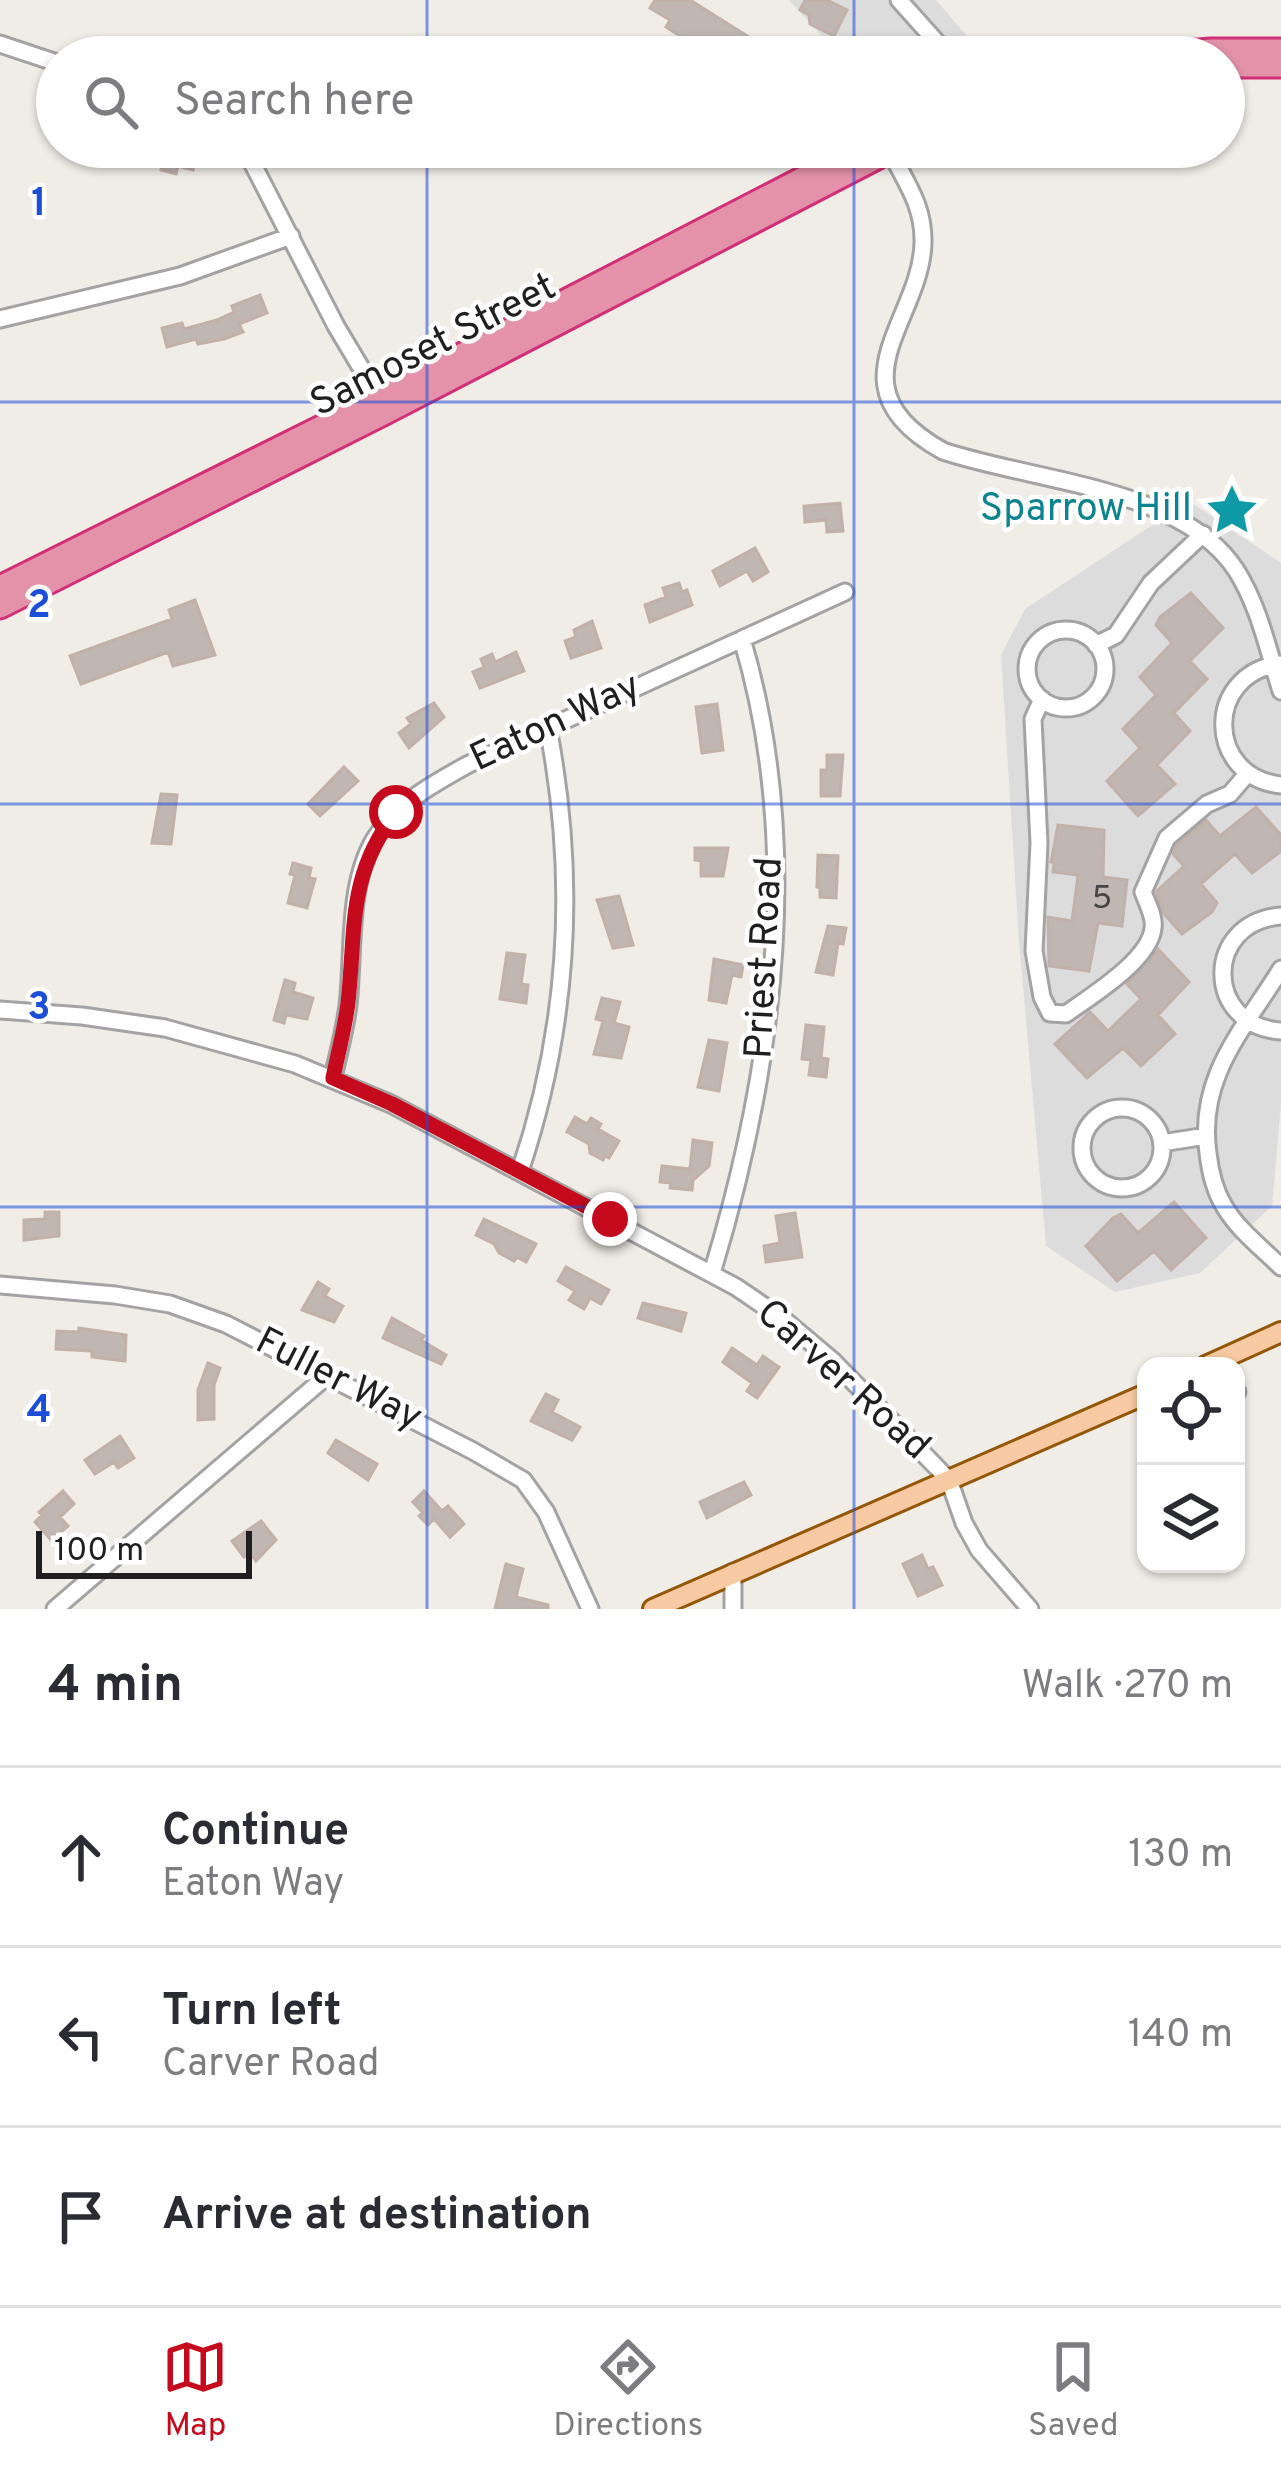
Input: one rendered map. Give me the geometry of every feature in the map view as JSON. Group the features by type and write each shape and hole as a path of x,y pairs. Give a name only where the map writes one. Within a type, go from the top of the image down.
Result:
{"highway":[{"path":"1245,49 1281,50"},
{"path":"1245,66 1281,66"},
{"name":"Samoset Street","path":"0,607 823,168"},
{"name":"Samoset Street","path":"0,587 382,405 852,168"}],"main road":[{"path":"1226,1357 1281,1332"},
{"path":"653,1609 1137,1398"}],"street":[{"path":"899,0 931,36"},
{"path":"0,44 36,57"},
{"path":"255,168 382,405"},
{"path":"903,168 923,230 919,269 885,362 889,390 902,417 925,441 943,451 1148,505 1203,533 1243,581 1277,664 1281,691"},
{"path":"0,319 162,281 291,236"},
{"path":"1096,645 1116,635 1151,583 1203,533"},
{"name":"Eaton Way","path":"333,1078 347,1010 357,892 374,842 417,793 845,592"},
{"path":"1058,631 1075,631 1096,645 1105,673 1090,699 1070,707 1042,699 1031,686 1027,669 1031,652 1042,639 1058,631"},
{"name":"Priest Road","path":"712,1273 756,1110 769,1024 775,932 769,779 758,692 742,639"},
{"path":"1277,664 1244,677 1223,718 1228,749 1248,773 1281,785"},
{"path":"1042,699 1033,719 1039,843 1034,951 1042,997 1050,1012 1066,1014 1117,977 1148,944 1154,924 1143,892 1167,838 1208,804 1230,794 1248,773"},
{"path":"520,1171 541,1109 558,1023 567,937 561,819 548,728"},
{"path":"1281,916 1243,928 1223,962 1224,988 1237,1011 1246,1020 1281,1030"},
{"path":"1281,969 1215,1074 1206,1109 1210,1165 1224,1206 1281,1268"},
{"name":"Carver Road","path":"0,1010 165,1028 251,1049 333,1078 712,1273 806,1336 949,1480"},
{"path":"1123,1107 1152,1120 1162,1143 1155,1171 1130,1187 1101,1183 1087,1169 1081,1150 1093,1119 1123,1107"},
{"path":"1162,1143 1206,1136"},
{"name":"Fuller Way","path":"0,1286 170,1304 226,1324 523,1480 546,1512 590,1609"},
{"path":"55,1609 328,1375"},
{"path":"949,1480 979,1550 1030,1609"},
{"path":"733,1572 733,1609"}],"shaded area":[{"path":"789,0 936,0 967,36 822,36"},
{"path":"1186,499 1281,563 1281,1104 1272,1206 1200,1273 1115,1292 1046,1246 1019,941 1001,655 1025,609"}],"building":[{"path":"655,0 690,0 747,36 680,36 666,27 670,20 650,8"},
{"path":"805,0 827,0 847,10 834,36 810,24 809,15 800,10"},
{"path":"260,295 267,313 239,324 243,332 167,347 162,328 182,323 184,329 217,320 234,312 232,306"},
{"path":"840,503 843,531 827,532 826,520 805,522 804,506"},
{"path":"755,548 768,572 753,581 747,571 720,586 713,571"},
{"path":"679,583 692,605 650,622 645,605 666,597 663,588"},
{"path":"1191,593 1223,628 1190,661 1207,679 1174,713 1190,731 1157,765 1175,784 1138,816 1107,781 1140,748 1123,729 1156,695 1140,677 1172,643 1156,625"},
{"path":"195,600 215,655 173,666 168,652 81,684 70,656 172,619 169,610"},
{"path":"592,621 601,648 571,658 565,641"},
{"path":"516,652 524,671 480,688 473,672 484,667 481,659 492,654 495,662"},
{"path":"434,703 444,717 409,748 399,733 411,724 407,718"},
{"path":"717,704 723,750 702,753 696,707"},
{"path":"827,755 843,755 840,796 821,796 821,770 827,770"},
{"path":"344,767 358,781 320,816 308,804"},
{"path":"161,794 177,795 171,844 152,843"},
{"path":"1256,807 1281,835 1281,851 1252,873 1235,854 1201,884 1217,903 1212,912 1182,934 1164,914 1156,892 1184,866 1173,854 1177,845 1206,820 1220,836"},
{"path":"1058,825 1104,830 1103,877 1127,880 1122,926 1098,923 1089,971 1049,966 1048,917 1072,921 1078,875 1053,872"},
{"path":"695,848 728,848 723,876 701,876"},
{"path":"818,855 838,856 836,898 820,897"},
{"path":"293,863 311,868 309,878 315,879 307,908 288,903"},
{"path":"619,896 633,945 613,948 597,900"},
{"path":"828,926 846,928 843,944 838,943 833,975 816,972"},
{"path":"1158,949 1189,982 1158,1015 1175,1034 1141,1066 1123,1048 1087,1078 1055,1044 1090,1012 1108,1031 1141,999 1127,984"},
{"path":"507,953 525,955 521,984 528,985 526,1003 500,999"},
{"path":"714,959 743,965 741,977 732,975 726,1003 709,1000"},
{"path":"285,980 295,983 293,992 313,998 307,1019 286,1015 284,1023 274,1020"},
{"path":"602,998 620,1002 614,1023 629,1027 621,1058 594,1054 603,1021 596,1019"},
{"path":"806,1025 824,1027 821,1058 828,1059 826,1077 809,1075 811,1060 802,1059"},
{"path":"709,1040 727,1043 719,1091 698,1087"},
{"path":"575,1117 587,1124 591,1118 601,1124 598,1129 619,1141 609,1158 590,1153 589,1144 567,1132"},
{"path":"693,1140 712,1143 709,1166 693,1180 692,1190 660,1182 662,1166 690,1169"},
{"path":"1174,1202 1206,1238 1171,1270 1154,1251 1117,1281 1086,1246 1121,1214 1138,1233"},
{"path":"45,1212 59,1212 59,1236 24,1240 24,1220 45,1219"},
{"path":"795,1213 802,1257 766,1262 764,1246 780,1243 776,1216"},
{"path":"484,1219 536,1244 526,1262 499,1253 494,1244 476,1235"},
{"path":"566,1267 609,1290 601,1304 590,1298 584,1309 569,1300 575,1291 558,1281"},
{"path":"318,1282 329,1289 325,1296 343,1306 334,1322 302,1310"},
{"path":"643,1303 686,1313 681,1331 638,1318"},
{"path":"392,1318 446,1355 441,1364 383,1338"},
{"path":"79,1328 126,1335 125,1361 92,1357 92,1351 56,1349 57,1331 79,1332"},
{"path":"732,1348 757,1365 763,1356 779,1367 757,1398 747,1391 752,1383 723,1362"},
{"path":"208,1363 220,1368 214,1385 214,1419 198,1420 198,1390"},
{"path":"546,1394 558,1400 552,1412 580,1427 572,1440 531,1421"},
{"path":"120,1436 134,1458 118,1468 114,1462 95,1474 85,1460"},
{"path":"336,1440 377,1464 368,1480 328,1453"},
{"path":"744,1482 751,1495 707,1518 700,1502"},
{"path":"63,1491 74,1504 60,1517 68,1526 51,1540 35,1522 42,1515 39,1512"},
{"path":"424,1491 442,1511 448,1506 464,1524 450,1537 434,1519 428,1525 419,1516 423,1513 413,1502"},
{"path":"261,1521 276,1540 256,1561 250,1553 244,1557 232,1541"},
{"path":"922,1555 942,1585 918,1596 903,1564"},
{"path":"506,1564 523,1569 516,1597 548,1605 548,1609 495,1609"}],"place":[{"name":"Sparrow Hill","path":"1232,510"}],"route":[{"path":"396,812 374,842 357,892 347,1010 333,1078 610,1219"}]}
